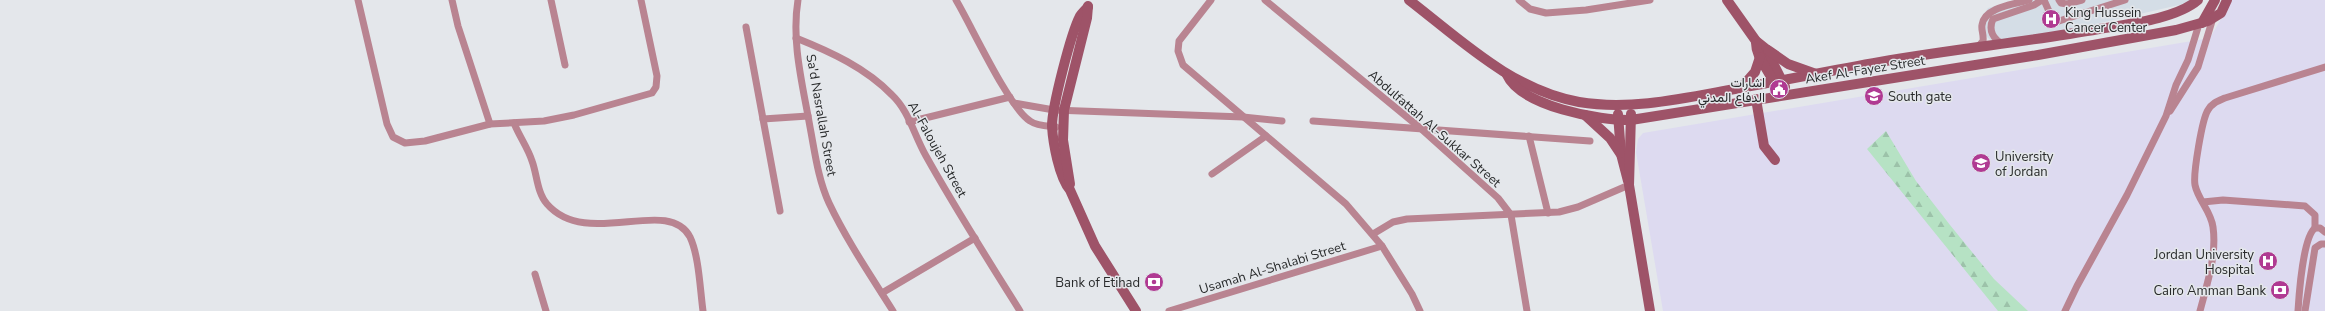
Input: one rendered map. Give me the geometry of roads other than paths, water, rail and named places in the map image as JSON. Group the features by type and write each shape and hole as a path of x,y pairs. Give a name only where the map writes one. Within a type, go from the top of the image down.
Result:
{"main road":[{"name":"Akef Al-Fayez Street","path":"1409,0 1506,75 1559,97 1577,102 1617,106 1630,106 1779,82 1881,62 2126,25 2182,11 2198,0"},
{"path":"1728,0 1763,53 1779,82 1782,96"},
{"path":"2201,23 2215,0"},
{"name":"Akef Al-Fayez Street","path":"1506,75 1513,85 1539,101 1585,115 1619,120 1631,120 2038,55 2176,30 2213,18 2221,12 2227,0"},
{"path":"1089,3 1080,15 1076,26 1058,110 1052,126 1064,183 1070,190 1095,246 1136,311"},
{"path":"1763,53 1818,75"},
{"path":"1741,88 1755,72 1763,53"},
{"path":"1756,99 1764,146 1775,160"},
{"path":"1617,106 1621,154 1625,176 1629,184"},
{"path":"1630,106 1629,184 1650,311"},
{"path":"1058,110 1063,127 1070,190"},
{"path":"1585,115 1610,138 1621,154"}],"street":[{"path":"358,0 387,124 393,137 405,143 416,142 490,124 514,123 574,115 652,93 656,86 657,76 641,0"},
{"path":"452,0 458,26 490,124"},
{"path":"551,0 565,65"},
{"name":"Sa'd Nasrallah Street","path":"798,0 796,38 817,166 829,202 845,234 893,311"},
{"path":"956,0 1012,100 1029,120 1052,126 1063,127"},
{"path":"1211,0 1179,41 1179,57 1183,65 1346,204 1382,246 1408,287 1420,311"},
{"name":"Abdulfattah Al-Sukkar Street","path":"1265,0 1419,127 1488,188 1511,214"},
{"path":"1519,0 1530,9 1546,13 1586,10 1613,2 1650,0"},
{"path":"1975,49 1983,40 1982,25 1985,17 1994,10 2030,0"},
{"path":"2006,44 1997,40 1993,35 1990,27 1993,19 2034,5 2043,0 2050,14 2055,20 2059,21 2126,0"},
{"path":"2059,0 2061,3 2067,4 2082,0"},
{"path":"2166,116 2184,91 2198,66 2213,18"},
{"path":"2065,311 2077,286 2127,195 2166,116 2176,85 2188,60 2201,23"},
{"path":"746,26 780,211"},
{"name":"Al-Faloujeh Street","path":"796,38 842,58 878,82 898,101 926,155 974,238 1020,311"},
{"path":"2200,311 2213,259 2213,244 2210,214 2195,182 2204,121 2211,106 2225,98 2325,67"},
{"path":"909,122 1012,100 1058,110 1243,117 1282,121"},
{"path":"763,119 808,116"},
{"path":"1312,121 1419,127 1590,141"},
{"path":"514,123 532,160 545,201 563,216 583,224 595,225 630,221 668,220 685,230 695,254 703,311"},
{"path":"1212,174 1266,136"},
{"path":"1529,136 1548,213"},
{"path":"1373,234 1393,222 1407,219 1548,213 1578,207 1629,184"},
{"path":"2204,202 2223,200 2305,206 2315,215 2315,228 2312,230 2308,241 2300,276 2298,311"},
{"path":"1511,214 1527,311"},
{"path":"2315,228 2320,228 2325,232"},
{"path":"882,293 974,238"},
{"path":"2308,241 2321,245"},
{"path":"2305,311 2315,248 2321,245"},
{"name":"Usamah Al-Shalabi Street","path":"1169,311 1382,246"},
{"path":"536,274 546,311"}],"place":[{"name":"King Hussein Cancer Center","path":"2051,19"},
{"name":"اشارات الدفاع المدني","path":"1779,89"},
{"name":"South gate","path":"1874,96"},
{"name":"University of Jordan","path":"1981,163"},
{"name":"Jordan University Hospital","path":"2268,261"},
{"name":"Bank of Etihad","path":"1154,282"},
{"name":"Cairo Amman Bank","path":"2280,290"}]}
